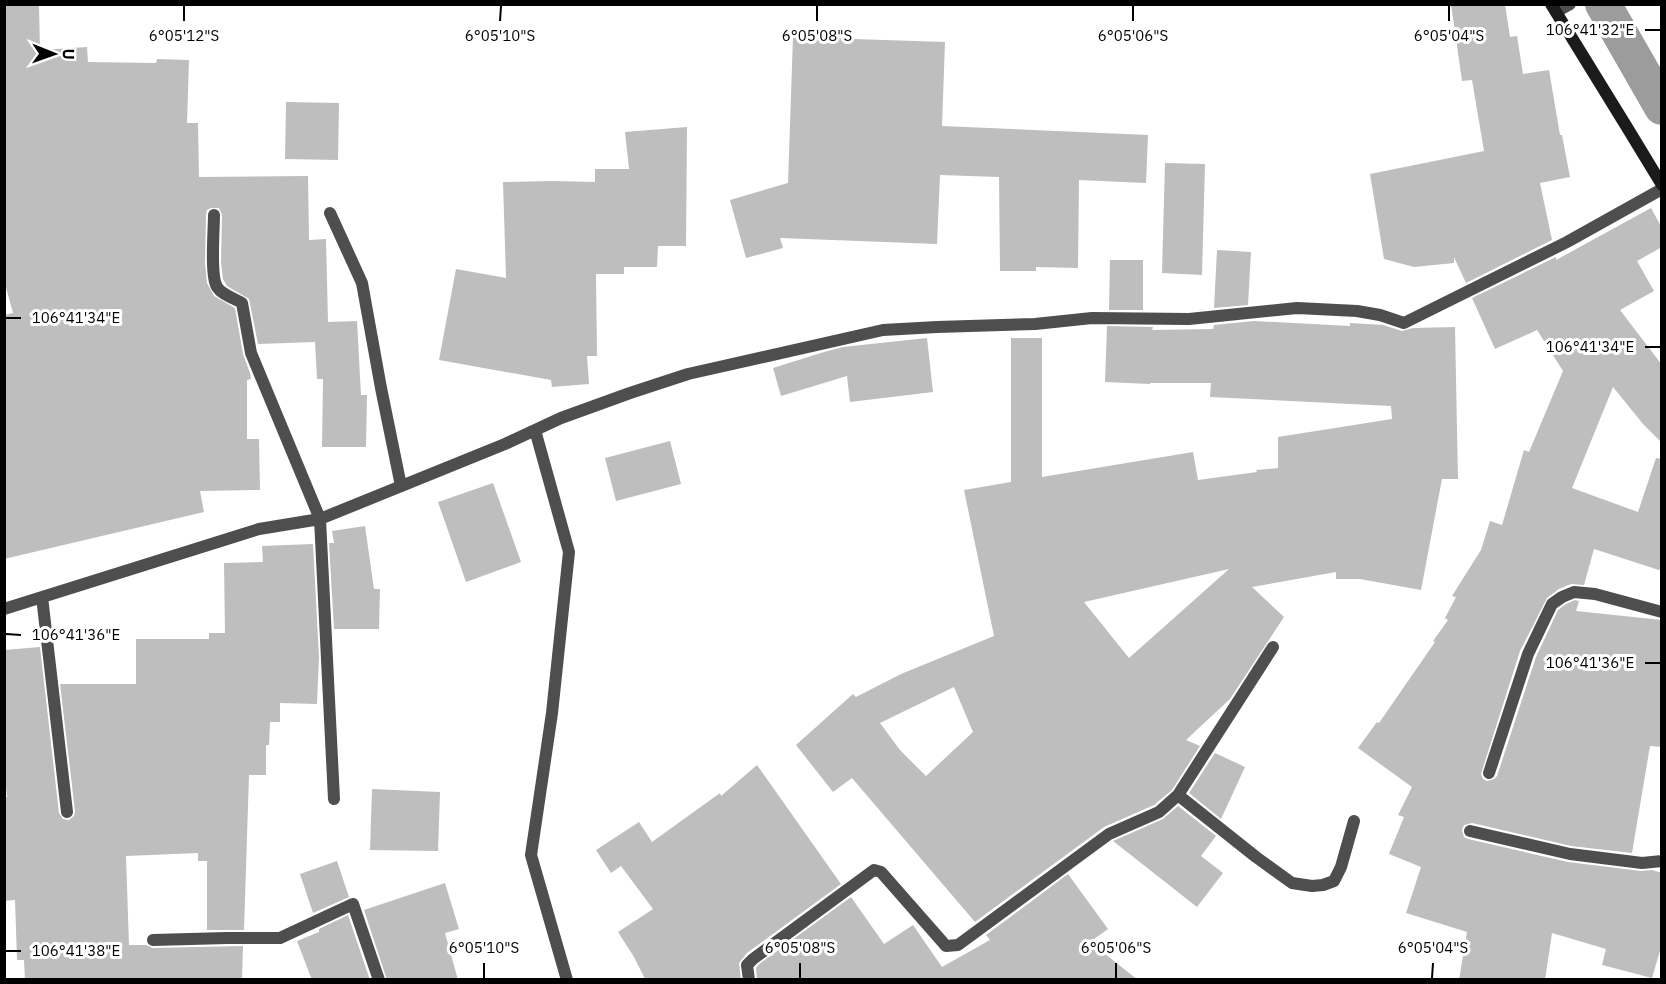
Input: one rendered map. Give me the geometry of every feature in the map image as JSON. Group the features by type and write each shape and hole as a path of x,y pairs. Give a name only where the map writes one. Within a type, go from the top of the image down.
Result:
{"main road":[{"path":"1553,8 1662,187"}],"street":[{"path":"1553,8 1570,4"},
{"path":"4,609 259,529 320,519 535,430 688,374 883,330 1035,324 1092,318 1189,319 1297,308 1357,311 1380,315 1404,323 1567,242 1662,187"},
{"path":"330,213 362,283 401,486"},
{"path":"214,214 214,277 218,288 242,303 251,353 320,519 334,799"},
{"path":"535,430 569,552 552,713 531,855 567,980"},
{"path":"1489,774 1528,654 1552,604 1574,592 1595,594 1662,612"},
{"path":"42,597 67,813"},
{"path":"749,980 747,965 874,870 881,872 946,946 958,945 1109,834 1159,812 1178,795 1273,647"},
{"path":"1178,795 1256,857 1292,883 1301,885 1323,885 1334,881 1341,867 1354,821"},
{"path":"1470,831 1570,854 1642,863 1662,861"},
{"path":"153,940 280,938 353,904 379,980"}],"building":[{"path":"4,4 36,4 39,6 40,50 87,47 88,62 156,63 157,59 189,60 187,123 198,123 199,177 308,176 309,240 326,239 328,322 357,321 361,395 367,395 366,447 322,447 323,379 317,379 315,342 258,344 249,299 227,286 223,279 222,215 219,208 211,208 207,210 206,215 207,283 214,296 235,308 243,354 251,379 247,380 247,439 259,439 260,490 200,491 204,512 4,559 4,315 13,313 4,280"},
{"path":"1451,4 1505,4 1510,37 1517,36 1523,74 1549,70 1570,177 1540,183 1552,240 1466,283 1454,257 1454,263 1414,267 1384,259 1370,174 1484,151 1472,80 1462,81"},
{"path":"793,37 945,42 942,126 1148,135 1146,183 1079,180 1078,268 1036,267 1036,271 1000,271 999,177 940,175 937,244 780,238 783,248 746,258 730,200 788,183"},
{"path":"286,102 339,103 338,160 285,159"},
{"path":"687,127 686,246 658,246 657,267 624,267 624,274 596,274 597,356 587,356 589,384 552,387 551,380 439,360 456,269 506,278 503,182 595,182 595,169 629,169 625,132"},
{"path":"1165,163 1205,164 1202,275 1162,273"},
{"path":"1651,208 1662,228 1662,247 1637,261 1654,291 1620,310 1662,365 1662,443 1613,387 1572,488 1638,512 1656,458 1662,459 1662,571 1594,549 1584,585 1571,584 1547,598 1520,651 1481,774 1487,781 1497,776 1536,657 1558,610 1575,600 1579,601 1576,611 1662,620 1662,747 1650,746 1632,853 1571,846 1472,823 1464,825 1462,830 1464,837 1468,839 1568,862 1641,871 1652,870 1662,873 1662,944 1652,978 1602,965 1606,949 1552,933 1545,980 1459,980 1467,932 1406,913 1421,867 1389,854 1404,817 1398,815 1412,787 1358,748 1377,722 1379,723 1448,620 1445,618 1456,597 1452,596 1481,550 1490,521 1502,525 1524,450 1529,452 1563,371 1537,330 1495,349 1472,298 1556,257 1556,260"},
{"path":"1217,250 1251,252 1248,305 1214,308"},
{"path":"1110,260 1143,260 1143,310 1109,310"},
{"path":"1254,321 1350,326 1350,323 1383,325 1402,331 1413,328 1455,327 1458,479 1442,479 1421,590 1360,579 1336,579 1336,572 1252,587 1284,617 1230,699 1186,740 1200,746 1172,790 1154,805 1104,827 975,922 852,778 833,792 796,745 853,694 856,697 901,674 994,636 964,490 1011,482 1011,338 1042,338 1042,477 1193,452 1198,480 1257,472 1256,470 1278,468 1278,437 1392,419 1391,406 1210,397 1211,383 1105,382 1107,326 1153,327 1152,330 1213,329 1214,325","holes":["1229,569 1129,658 1084,602","954,687 973,732 926,776 900,750 880,723"]},
{"path":"927,338 933,392 850,402 847,376 781,396 773,368 843,347"},
{"path":"670,441 681,484 616,501 605,458"},
{"path":"493,483 521,562 466,582 438,502"},
{"path":"365,526 374,589 380,589 379,629 334,629 329,543 334,543 332,531"},
{"path":"313,544 319,657 317,704 280,703 280,722 270,722 269,745 266,745 266,775 249,775 244,930 207,930 207,861 198,861 198,853 126,856 129,945 146,945 153,948 243,946 242,980 25,980 24,960 17,960 15,900 4,901 4,797 7,797 4,767 4,650 40,647 59,813 63,819 69,820 74,816 75,811 60,684 136,684 136,639 209,639 209,633 225,633 224,563 263,562 262,546"},
{"path":"1215,753 1245,767 1221,819 1189,793"},
{"path":"757,765 841,884 747,953 739,963 741,980 645,979 618,932 653,909 621,866 611,873 596,850 639,822 652,842 720,793 721,796"},
{"path":"372,789 440,792 438,851 370,850"},
{"path":"1178,806 1216,836 1201,856 1223,873 1197,907 1113,841 1163,819"},
{"path":"337,861 349,897 313,913 300,874"},
{"path":"1068,874 1108,929 1090,942 1138,980 757,980 758,965 851,897 884,944 913,925 942,967 990,940 986,935"},
{"path":"445,883 459,929 445,933 458,980 387,980 364,910"},
{"path":"348,915 370,980 312,980 297,941 319,932 319,929"}],"waterway":[{"path":"1603,4 1662,107"}]}
